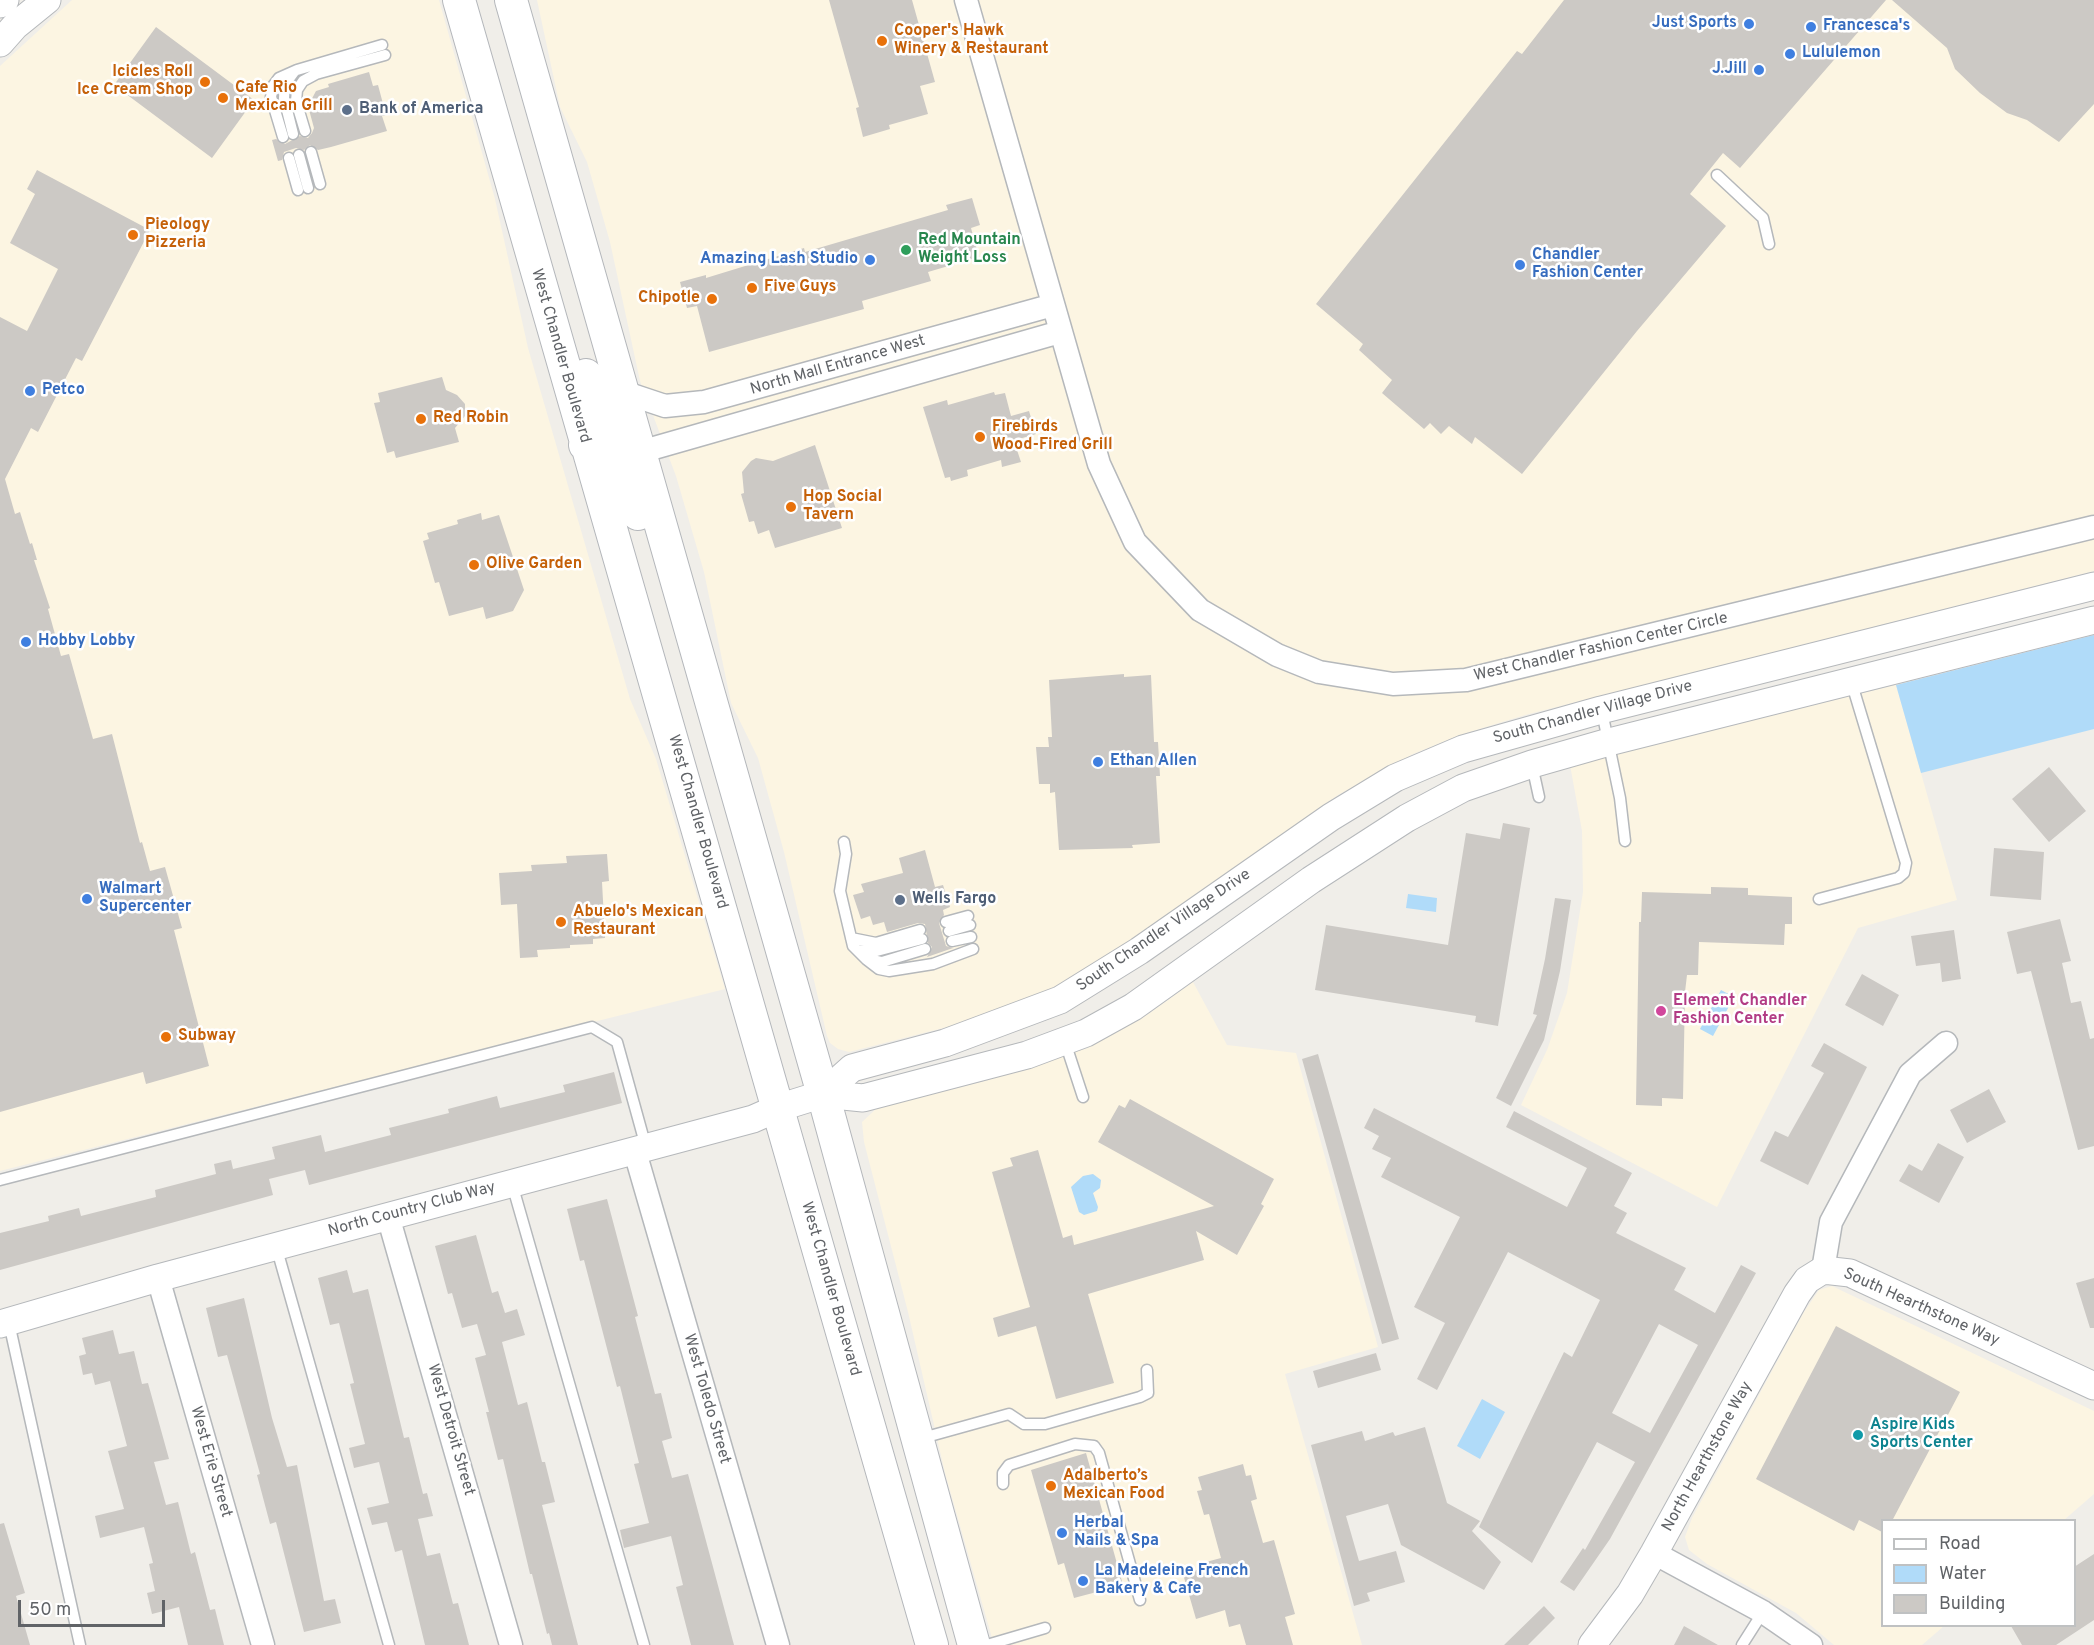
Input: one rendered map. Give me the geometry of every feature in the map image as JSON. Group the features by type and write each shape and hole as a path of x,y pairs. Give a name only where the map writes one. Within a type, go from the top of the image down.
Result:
{"main road":[{"name":"West Chandler Boulevard","path":"459,0 585,445 612,527 932,1645"},
{"path":"511,0 823,1094 974,1645"},
{"path":"547,309 576,340 603,423 609,431 640,452"},
{"path":"585,445 624,475 646,541 679,584"}],"street":[{"path":"0,4 5,0"},
{"path":"5,26 47,0"},
{"name":"West Chandler Fashion Center Circle","path":"966,0 1099,464 1135,542 1200,610 1277,656 1319,672 1393,684 1466,680 2094,526"},
{"name":"North Mall Entrance West","path":"623,392 648,403 665,406 704,402 1053,305"},
{"name":"North Mall Entrance West","path":"640,452 1060,333"},
{"name":"South Chandler Village Drive","path":"823,1094 852,1068 945,1043 1040,1009 1100,976 1295,840 1395,778 1463,749 1601,710 2094,586"},
{"name":"South Chandler Village Drive","path":"823,1094 863,1098 1027,1055 1065,1042 1133,1007 1269,909 1407,818 1463,788 1532,764 1609,742 2094,620"},
{"path":"1040,1009 1065,1042"},
{"name":"South Hearthstone Way","path":"1946,1043 1910,1074 1831,1222 1823,1270 1850,1273 2094,1386"},
{"name":"North Country Club Way","path":"4,1322 276,1246 753,1119 778,1108 823,1094"},
{"name":"West Toledo Street","path":"641,1150 778,1645"},
{"name":"West Detroit Street","path":"388,1216 511,1645"},
{"name":"North Hearthstone Way","path":"1592,1645 1630,1594 1654,1553 1797,1294 1807,1280 1823,1270"},
{"name":"West Erie Street","path":"158,1278 263,1645"},
{"path":"1654,1553 1763,1612 1811,1645"}],"lane":[{"path":"289,136 272,97 273,86 279,78 297,70 383,50 315,74 303,81 297,90 297,100 305,131"},
{"path":"311,152 320,184"},
{"path":"294,156 303,189"},
{"path":"1717,176 1763,218 1769,244"},
{"path":"1819,899 1898,878 1904,873 1906,863 1851,681"},
{"path":"1601,710 1609,742 1625,841"},
{"path":"1532,764 1539,797"},
{"path":"844,842 846,854 840,891 851,938 857,950 866,959 879,969 889,971 933,964 974,949"},
{"path":"970,926 949,932 970,926"},
{"path":"851,938 876,943 922,939"},
{"path":"857,950 873,952 922,939"},
{"path":"866,959 882,962 922,939"},
{"path":"0,1180 592,1027 617,1042 641,1150"},
{"path":"1065,1042 1083,1097"},
{"path":"512,1184 644,1645"},
{"path":"276,1246 389,1645"},
{"path":"4,1322 80,1645"},
{"path":"916,1439 1009,1414 1024,1424 1045,1424 1140,1397 1148,1393 1148,1370"},
{"path":"1003,1484 1004,1473 1009,1465 1075,1444 1094,1446 1099,1453 1140,1600"},
{"path":"1742,1645 1763,1612"},
{"path":"987,1645 1045,1628"}],"shaded area":[{"path":"72,0 439,0 495,199 528,348 630,699 656,759 725,989 0,1171 0,66"},
{"name":"Chandler Fashion Center","path":"537,0 2094,0 2094,571 1525,715 1460,735 1413,754 1338,795 1102,961 1054,988 959,1024 849,1052 838,1049 830,1043 827,1036 784,852 758,758 731,703 704,572 676,476 640,381 610,242 587,162 560,107"},
{"path":"1896,685 1957,900 1858,928 1717,1207 1521,1105 1547,1050 1567,993 1583,892 1582,831 1570,765"},
{"path":"1193,982 1227,1045 1296,1053 1378,1347 1285,1374 1362,1645 994,1645 945,1473 908,1312 864,1142 862,1122 877,1108 985,1081 1088,1048 1150,1013"},
{"path":"1832,1286 2094,1411 2094,1494 2065,1519 1881,1519 1881,1627 1943,1627 1922,1645 1834,1645 1796,1613 1707,1564 1689,1550 1685,1537 1692,1518 1804,1312 1819,1290"}],"water":[{"path":"2094,635 2094,729 1921,773 1896,685"},
{"path":"1408,894 1437,898 1436,912 1406,908"},
{"path":"1721,990 1734,997 1713,1036 1700,1029"},
{"path":"1093,1174 1101,1180 1100,1188 1093,1193 1098,1207 1097,1211 1084,1215 1079,1212 1071,1187 1083,1176"},
{"path":"1482,1399 1505,1412 1480,1459 1457,1446"}],"building":[{"name":"Cooper's Hawk Winery & Restaurant","path":"829,0 912,0 935,82 920,86 928,114 889,125 890,129 863,137 856,108 859,107"},
{"name":"Chandler Fashion Center","path":"1564,0 1886,0 1740,168 1723,153 1690,194 1726,226 1637,331 1522,474 1475,437 1472,444 1449,426 1441,434 1430,423 1424,429 1382,393 1392,380 1359,350 1363,344 1316,304 1517,51 1522,54"},
{"path":"1892,0 2094,0 2094,104 2059,142 2027,120 2007,113 1980,93 1955,69 1947,48"},
{"path":"156,27 254,100 212,158 114,85"},
{"name":"Bank of America","path":"369,72 373,86 378,85 386,115 382,116 387,131 318,150 310,145 304,150 296,148 284,152 282,160 278,161 272,140 276,139 285,144 300,136 308,138 312,133 314,128 308,106 316,91 329,87 328,84"},
{"name":"Walmart Supercenter","path":"37,170 150,230 82,361 76,358 38,432 31,428 5,479 15,514 20,512 30,544 32,543 37,560 34,560 50,608 48,609 61,656 69,654 93,739 112,734 140,843 142,842 150,871 165,867 182,928 174,930 209,1066 146,1084 143,1072 0,1112 0,317 27,331 58,269 10,243 35,194 27,189"},
{"path":"972,198 980,225 971,228 979,257 928,272 931,281 862,301 864,309 709,352 697,306 687,308 680,282 706,275 706,278 804,248 805,252 948,210 946,205"},
{"name":"Red Robin","path":"442,377 446,390 457,395 465,404 465,416 455,428 459,442 396,458 394,451 387,453 374,403 380,402 378,393"},
{"name":"Firebirds Wood-Fired Grill","path":"994,392 995,395 1005,393 1011,416 1029,411 1036,434 1019,439 1020,442 1015,444 1021,462 1002,467 1001,460 967,470 968,476 951,481 950,477 945,478 923,407 947,400 948,405"},
{"name":"Hop Social Tavern","path":"815,445 842,528 775,548 769,530 758,534 754,521 749,522 741,494 744,493 742,472 756,458 773,461"},
{"name":"Olive Garden","path":"481,513 482,520 499,515 524,590 513,611 486,619 483,607 449,616 439,582 435,583 423,541 429,539 427,533 458,524 457,520"},
{"name":"Ethan Allen","path":"1124,674 1124,677 1151,675 1154,742 1158,742 1160,776 1156,776 1160,843 1132,845 1133,848 1059,850 1055,792 1050,793 1050,784 1039,784 1036,747 1049,747 1048,737 1052,737 1049,680"},
{"path":"2049,767 2086,811 2049,842 2012,799"},
{"path":"1503,823 1530,828 1498,1026 1475,1022 1476,1016 1315,990 1326,925 1448,945 1466,833 1500,839"},
{"path":"1994,848 2044,852 2041,900 1990,896"},
{"path":"925,850 935,887 943,885 950,907 943,910 944,915 939,923 946,946 953,948 927,957 932,947 928,943 925,924 918,923 887,932 884,922 873,925 870,916 861,919 853,895 864,892 861,884 903,873 899,858"},
{"name":"Abuelo's Mexican Restaurant","path":"607,854 609,881 602,882 605,938 593,939 593,944 537,950 538,957 520,958 517,904 501,905 499,873 532,871 531,865 567,863 566,856"},
{"name":"Element Chandler Fashion Center","path":"1711,887 1748,888 1748,895 1792,897 1792,924 1785,924 1784,945 1699,942 1698,975 1687,975 1685,992 1683,1099 1662,1098 1662,1106 1636,1105 1639,922 1641,922 1642,892 1711,894"},
{"path":"1555,898 1571,900 1560,971 1544,1040 1511,1106 1496,1098 1537,1015 1533,1014"},
{"path":"2060,919 2071,961 2062,963 2071,1003 2081,1001 2090,1039 2094,1038 2094,1146 2078,1150 2031,971 2017,974 2007,932"},
{"path":"1954,930 1961,979 1942,982 1940,963 1916,966 1911,936"},
{"path":"1862,974 1899,995 1883,1026 1845,1005"},
{"path":"1824,1043 1867,1067 1808,1185 1760,1161 1775,1131 1788,1137 1824,1073 1811,1066"},
{"path":"1318,1054 1399,1339 1382,1344 1302,1059"},
{"path":"614,1072 622,1103 309,1185 305,1170 269,1179 273,1195 0,1270 0,1233 49,1221 48,1216 79,1208 81,1216 156,1197 155,1190 216,1174 214,1164 231,1160 233,1169 275,1159 272,1147 321,1135 325,1152 391,1135 389,1128 449,1113 448,1109 497,1096 500,1108 565,1092 563,1085"},
{"path":"1989,1089 2006,1122 1967,1143 1950,1110"},
{"path":"1130,1099 1274,1179 1261,1204 1264,1206 1237,1255 1196,1231 1204,1260 1088,1294 1114,1383 1056,1399 1036,1326 998,1337 993,1318 1030,1307 992,1172 1013,1166 1010,1158 1038,1150 1063,1238 1072,1235 1074,1245 1214,1206 1098,1142 1119,1105 1125,1108"},
{"path":"1374,1108 1567,1207 1587,1168 1506,1127 1514,1111 1632,1173 1614,1206 1627,1213 1616,1233 1686,1268 1674,1290 1715,1313 1741,1265 1756,1273 1610,1539 1574,1591 1560,1582 1583,1548 1585,1550 1635,1462 1597,1442 1532,1563 1479,1527 1564,1352 1572,1357 1600,1300 1508,1252 1437,1390 1417,1379 1445,1323 1414,1307 1460,1217 1381,1177 1391,1158 1372,1149 1379,1136 1364,1128","holes":["1659,1324 1698,1345 1650,1433 1612,1413"]},
{"path":"1938,1143 1964,1157 1939,1203 1899,1181 1909,1164 1922,1171"},
{"path":"607,1199 638,1316 635,1317 655,1394 661,1393 672,1438 662,1441 672,1478 688,1474 734,1645 691,1645 676,1587 683,1585 671,1536 624,1548 620,1530 649,1523 634,1464 639,1463 620,1386 617,1387 584,1260 580,1261 567,1209"},
{"path":"476,1235 492,1293 498,1291 505,1313 517,1309 525,1335 502,1342 518,1405 527,1402 542,1462 545,1462 555,1502 542,1505 578,1645 552,1645 549,1633 547,1634 532,1574 530,1574 503,1459 498,1460 486,1412 489,1412 475,1358 486,1355 477,1324 462,1328 452,1293 448,1294 435,1246"},
{"path":"347,1270 353,1293 368,1289 404,1438 409,1437 423,1494 427,1493 433,1516 418,1519 427,1556 440,1553 453,1604 458,1603 469,1645 425,1645 402,1550 395,1552 387,1522 372,1525 367,1508 389,1503 379,1462 354,1468 349,1448 365,1444 350,1384 354,1383 339,1323 330,1325 318,1278"},
{"path":"2094,1278 2094,1328 2090,1328 2076,1283"},
{"path":"244,1298 272,1418 287,1467 297,1465 324,1601 335,1599 341,1623 304,1632 276,1522 270,1524 257,1475 260,1474 227,1355 218,1357 206,1308"},
{"name":"Aspire Kids Sports Center","path":"1836,1326 1960,1392 1893,1519 1881,1519 1881,1531 1859,1520 1854,1531 1756,1479"},
{"path":"113,1330 119,1354 134,1351 142,1384 148,1383 169,1459 154,1462 166,1505 178,1502 191,1554 195,1552 210,1610 215,1609 224,1645 188,1645 179,1607 152,1614 147,1593 155,1591 149,1564 153,1563 144,1527 100,1538 95,1516 124,1509 108,1451 127,1446 110,1381 95,1385 92,1373 83,1375 79,1356 86,1354 82,1338"},
{"path":"1376,1353 1381,1370 1318,1388 1313,1371"},
{"path":"1425,1427 1447,1503 1480,1521 1472,1531 1501,1562 1484,1590 1401,1545 1388,1504 1346,1516 1359,1561 1396,1551 1405,1582 1367,1593 1370,1601 1354,1606 1311,1445 1362,1431 1365,1441 1393,1432 1395,1436"},
{"path":"1086,1453 1123,1585 1074,1598 1064,1563 1058,1565 1031,1470"},
{"path":"1243,1464 1246,1476 1251,1475 1257,1499 1251,1501 1263,1543 1274,1540 1295,1614 1285,1617 1293,1645 1246,1645 1240,1624 1229,1627 1225,1610 1196,1619 1183,1574 1207,1567 1206,1562 1221,1558 1209,1514 1204,1515 1197,1491 1202,1490 1198,1477"},
{"path":"4,1523 25,1593 16,1596 30,1645 0,1645 0,1524"},
{"path":"2094,1554 2094,1620 2056,1645 2022,1645 2012,1627 2076,1627 2076,1566"},
{"path":"1544,1606 1555,1618 1528,1645 1504,1645"},
{"path":"1684,1626 1718,1645 1674,1645"}],"place":[{"name":"Just Sports","path":"1749,24"},
{"name":"Francesca's","path":"1811,27"},
{"name":"Cooper's Hawk Winery & Restaurant","path":"882,41"},
{"name":"Lululemon","path":"1790,54"},
{"name":"J.Jill","path":"1759,70"},
{"name":"Icicles Roll Ice Cream Shop","path":"205,82"},
{"name":"Cafe Rio Mexican Grill","path":"223,98"},
{"name":"Bank of America","path":"347,110"},
{"name":"Pieology Pizzeria","path":"133,235"},
{"name":"Red Mountain Weight Loss","path":"906,250"},
{"name":"Amazing Lash Studio","path":"870,260"},
{"name":"Chandler Fashion Center","path":"1520,265"},
{"name":"Five Guys","path":"752,288"},
{"name":"Chipotle","path":"712,299"},
{"name":"Petco","path":"30,391"},
{"name":"Red Robin","path":"421,419"},
{"name":"Firebirds Wood-Fired Grill","path":"980,437"},
{"name":"Hop Social Tavern","path":"791,507"},
{"name":"Olive Garden","path":"474,565"},
{"name":"Hobby Lobby","path":"26,642"},
{"name":"Ethan Allen","path":"1098,762"},
{"name":"Walmart Supercenter","path":"87,899"},
{"name":"Wells Fargo","path":"900,900"},
{"name":"Abuelo's Mexican Restaurant","path":"561,922"},
{"name":"Element Chandler Fashion Center","path":"1661,1011"},
{"name":"Subway","path":"166,1037"},
{"name":"Aspire Kids Sports Center","path":"1858,1435"},
{"name":"Adalberto’s Mexican Food","path":"1051,1486"},
{"name":"Herbal Nails & Spa","path":"1062,1533"},
{"name":"La Madeleine French Bakery & Cafe","path":"1083,1581"}]}
